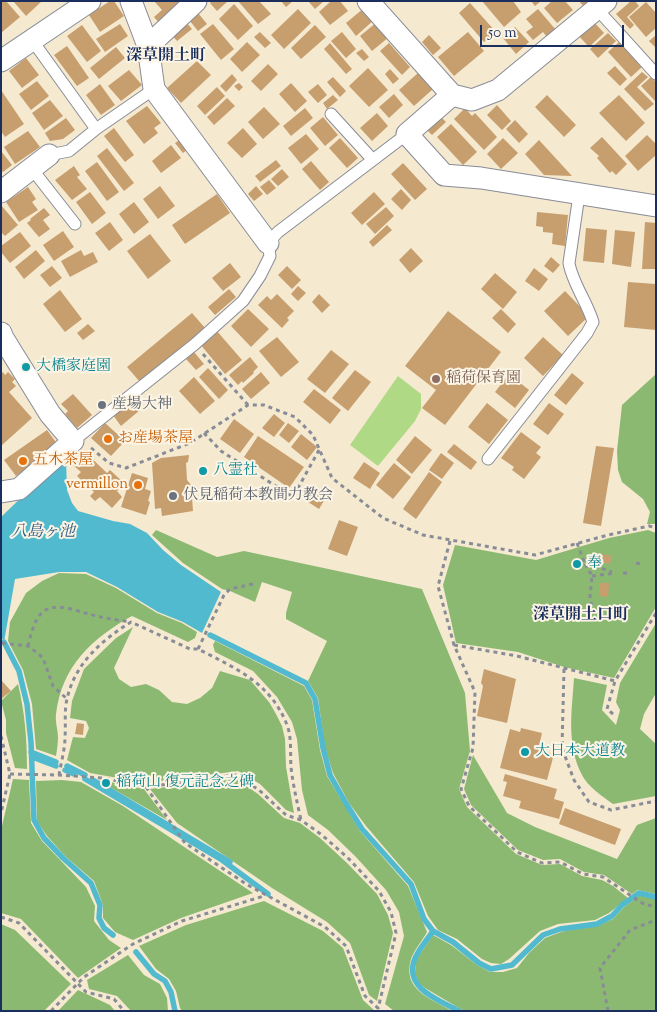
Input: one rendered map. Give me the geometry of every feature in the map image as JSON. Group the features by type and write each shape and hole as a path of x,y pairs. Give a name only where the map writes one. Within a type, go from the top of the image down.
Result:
{"street":[{"path":"1,61 90,1"},
{"path":"131,1 148,46 154,89 268,244"},
{"path":"148,46 196,1"},
{"path":"368,1 452,95 472,100 498,90 602,5"},
{"path":"452,95 407,134 444,175 481,178 656,206"},
{"path":"1,192 50,155"},
{"path":"1,492 19,489 73,441 50,414 2,337"}],"lane":[{"path":"602,5 656,74"},
{"path":"32,40 96,129"},
{"path":"50,155 69,151 96,129 154,89"},
{"path":"331,114 372,160"},
{"path":"73,441 194,344 243,301 260,276 270,256 268,244 278,232 407,134"},
{"path":"32,169 75,224"},
{"path":"488,459 593,322 588,306 570,270 569,263 579,194"}],"path":[{"path":"194,344 248,405"},
{"path":"73,441 86,444 109,463 126,468 190,443 248,405 264,405 295,417 313,435 332,478 383,518 423,535 535,555 649,526 656,528"},
{"path":"204,433 221,451 293,498 319,450"},
{"path":"450,540 438,586 454,645 474,692 473,748 461,789 469,806 517,852 542,862 560,862 583,874 603,877 646,905 656,906"},
{"path":"577,543 592,576 590,596 594,621"},
{"path":"636,563 642,564"},
{"path":"585,564 614,572 592,576"},
{"path":"623,573 629,574"},
{"path":"198,649 224,595 230,589 253,584"},
{"path":"28,646 37,620 43,612 52,608 72,609 92,615 132,622 190,649 198,649 251,677 263,688 287,725 294,791 301,820"},
{"path":"613,714 607,709 615,681 656,613"},
{"path":"59,775 66,738 66,699 73,681 80,667 94,651 112,634 132,622"},
{"path":"2,643 28,646 43,658 53,686 66,699"},
{"path":"454,645 517,656 615,681"},
{"path":"564,669 562,748 574,780 589,802 612,810 656,801"},
{"path":"1,736 10,774 1,813"},
{"path":"10,774 102,778 146,787 236,776 259,790 286,815 301,820 322,835 379,891 391,912 396,933 379,1010"},
{"path":"146,787 185,843 264,896 325,927 346,946 365,996 379,1010"},
{"path":"51,1011 84,977 133,944 182,921 264,896"},
{"path":"1,917 19,923 86,992 114,1000 124,1011"},
{"path":"608,1011 600,968 630,930 656,920"}],"green space":[{"path":"656,374 656,524 647,524 650,512 643,499 622,482 618,470 617,451 622,405"},
{"path":"398,376 421,394 421,409 415,421 378,466 350,445"},
{"path":"156,530 217,557 244,551 422,589 465,693 470,751 459,789 467,807 516,854 542,865 560,864 582,876 602,880 628,898 609,913 595,920 558,924 540,931 501,964 491,963 482,959 457,939 438,930 428,916 414,882 366,826 349,803 333,773 325,748 318,698 308,681 327,641 286,619 292,592 262,582 255,602 222,589 183,563 152,535"},
{"path":"648,530 656,533 656,607 614,678 564,667 518,652 456,643 443,585 455,545 536,560 609,538"},
{"path":"59,573 86,574 116,588 157,613 182,623 197,632 195,638 188,642 132,616 92,644 72,668 59,697 56,717 58,737 56,756 36,749 32,704 23,670 8,641 10,622 26,593 42,581"},
{"path":"656,623 656,693 644,714 640,729 656,744 656,796 613,804 588,783 577,763 571,727 574,678 607,685 602,710 616,725 620,710 616,702 620,683"},
{"path":"133,627 114,668 119,679 131,687 146,684 159,690 172,702 187,704 200,698 212,688 220,671 250,680 269,702 282,726 285,739 286,767 294,813 286,810 260,784 238,771 146,783 90,773 67,760 73,737 85,738 89,728 86,721 70,718 72,701 84,669 116,638"},
{"path":"215,641 304,686 312,700 320,750 327,776 360,831 408,886 427,932 411,959 409,970 414,986 427,997 452,1011 394,1011 385,1004 404,936 399,912 386,890 355,856 328,830 308,815 302,790 297,739 292,722 277,697 253,671 215,652 213,645"},
{"path":"18,684 25,726 27,769 15,768 6,733 6,720 1,701"},
{"path":"473,755 507,813 535,827 617,859 637,825 656,818 656,894 638,890 632,894 604,875 584,872 560,859 543,860 518,850 471,805 464,789"},
{"path":"13,779 29,780 31,823 42,841 86,887 95,906 94,921 109,940 121,948 78,978 21,919 1,913 1,830"},
{"path":"236,779 258,794 284,818 300,823 320,838 377,894 388,915 393,933 377,1001 369,995 350,943 327,922 272,888 177,823 150,789"},
{"path":"62,780 81,782 123,806 253,893 181,918 133,940 115,932 103,918 103,905 94,881 65,856 47,836 37,821 36,781"},
{"path":"105,781 144,789 167,820 101,782"},
{"path":"640,895 656,899 656,1011 464,1011 425,988 419,983 415,974 416,960 433,935 490,972 503,972 517,968 545,938 578,928 598,926 613,919 624,907"},
{"path":"264,901 323,931 343,948 363,1000 375,1011 182,1011 176,991 169,979 156,969 139,946 186,925"},
{"path":"1,924 15,930 71,984 44,1011 1,1011"},
{"path":"128,955 144,975 160,984 167,998 168,1011 131,1011 117,996 89,989 87,980"},
{"path":"78,990 110,1005 115,1011 58,1011"}],"water":[{"name":"八島ヶ池","path":"66,460 67,490 72,503 78,511 130,524 147,533 181,565 221,592 202,633 183,622 158,612 117,587 86,572 59,572 15,579 4,642 1,636 1,517"}],"building":[{"path":"1,1 6,1 20,17 1,33"},
{"path":"13,1 42,1 26,16"},
{"path":"110,1 114,1 124,16 100,32 89,15"},
{"path":"154,1 186,1 160,24 154,17 162,10"},
{"path":"212,1 228,1 217,11 210,3"},
{"path":"238,1 259,1 271,14 258,24"},
{"path":"281,1 293,1 286,7"},
{"path":"308,1 324,1 315,9"},
{"path":"331,1 340,1 348,11 330,25 319,12"},
{"path":"482,1 513,1 521,12 504,27"},
{"path":"531,1 541,1 535,6"},
{"path":"552,1 565,1 573,10 557,23 544,8"},
{"path":"579,1 592,1 585,8"},
{"path":"631,1 635,1 639,6 627,17 634,25 630,29 616,14"},
{"path":"646,2 656,13 656,28 646,37 629,17"},
{"path":"470,3 496,32 484,42 459,13"},
{"path":"234,4 253,26 238,40 219,19"},
{"path":"364,8 374,20 356,36 346,23"},
{"path":"298,9 311,23 284,49 271,35"},
{"path":"538,9 556,30 547,37 543,32 533,40 526,32 533,27 526,19"},
{"path":"198,13 207,24 198,31 190,21"},
{"path":"185,21 192,29 177,41 170,33"},
{"path":"593,21 604,33 589,47 578,35"},
{"path":"377,22 389,37 372,51 360,36"},
{"path":"120,24 128,36 105,52 96,39"},
{"path":"213,24 234,49 221,60 200,34"},
{"path":"82,25 101,51 87,62 67,36"},
{"path":"315,25 326,37 301,59 291,48"},
{"path":"515,27 529,42 516,54 503,38"},
{"path":"260,32 271,43 265,48 254,37"},
{"path":"342,32 356,49 346,58 331,41"},
{"path":"468,32 484,51 454,76 438,57"},
{"path":"608,33 616,41 598,58 590,49"},
{"path":"429,35 441,48 433,55 422,42"},
{"path":"656,35 656,48 649,41"},
{"path":"247,42 260,55 242,72 230,59"},
{"path":"619,42 642,67 631,77 608,52"},
{"path":"330,43 352,69 346,74 324,49"},
{"path":"389,43 410,67 402,75 380,51"},
{"path":"67,46 89,78 77,86 54,55"},
{"path":"116,47 125,58 99,79 90,68"},
{"path":"362,49 369,57 364,61 356,53"},
{"path":"26,58 39,75 22,88 9,71"},
{"path":"197,61 211,75 181,103 167,88"},
{"path":"268,64 278,74 261,91 251,81"},
{"path":"615,66 627,79 620,86 607,73"},
{"path":"368,68 388,90 369,107 349,86"},
{"path":"390,69 399,79 393,84 385,74"},
{"path":"129,70 142,85 121,101 108,86"},
{"path":"642,72 648,77 637,87 654,104 645,111 624,89"},
{"path":"418,73 433,89 414,106 399,90"},
{"path":"232,74 237,80 226,92 220,86"},
{"path":"333,77 346,91 340,97 327,82"},
{"path":"651,77 656,82 656,102 641,86"},
{"path":"37,81 49,96 31,110 19,94"},
{"path":"239,83 243,87 239,91 234,86"},
{"path":"291,83 307,101 295,112 279,94"},
{"path":"100,84 115,105 101,115 86,95"},
{"path":"318,84 327,95 318,103 308,92"},
{"path":"217,87 225,96 205,115 197,106"},
{"path":"1,90 24,124 5,137 1,131"},
{"path":"394,94 403,105 389,118 379,107"},
{"path":"333,95 338,100 327,109 323,103"},
{"path":"547,95 576,125 564,137 535,107"},
{"path":"619,95 645,123 626,141 599,113"},
{"path":"227,98 235,106 214,125 207,117"},
{"path":"50,100 63,116 44,130 32,113"},
{"path":"497,105 511,121 502,130 487,115"},
{"path":"147,106 161,123 154,128 158,133 144,144 126,121"},
{"path":"264,107 280,124 263,139 248,122"},
{"path":"305,108 313,118 291,136 283,126"},
{"path":"465,108 472,116 475,113 497,137 484,150 454,119"},
{"path":"377,113 388,126 372,141 360,128"},
{"path":"440,116 446,122 432,135 426,129"},
{"path":"323,117 338,135 325,146 310,128"},
{"path":"66,118 75,130 63,139 50,141 45,133"},
{"path":"515,120 528,134 519,143 506,129"},
{"path":"451,124 477,152 463,165 437,137"},
{"path":"114,128 134,155 125,162 104,136"},
{"path":"243,128 257,144 242,158 227,143"},
{"path":"28,131 40,147 15,164 4,147"},
{"path":"306,134 319,149 301,164 288,148"},
{"path":"647,135 656,144 656,155 638,171 625,156"},
{"path":"184,137 191,147 183,153 175,143"},
{"path":"602,137 627,164 616,175 612,171 610,173 597,158 599,156 590,148"},
{"path":"340,138 358,158 347,168 329,148"},
{"path":"503,138 518,153 501,169 487,154"},
{"path":"539,140 572,176 544,175 525,154"},
{"path":"171,145 181,158 161,173 152,161"},
{"path":"107,148 134,183 124,191 97,156"},
{"path":"1,151 12,165 3,172 1,170"},
{"path":"276,160 281,166 260,182 255,176"},
{"path":"311,161 329,182 320,190 302,169"},
{"path":"97,162 119,192 107,201 85,171"},
{"path":"403,163 427,189 415,200 391,174"},
{"path":"74,166 80,175 77,177 87,189 72,200 55,180"},
{"path":"282,169 289,177 278,186 271,179"},
{"path":"269,180 276,188 267,195 260,187"},
{"path":"160,186 175,206 158,219 143,199"},
{"path":"256,186 263,194 254,201 248,194"},
{"path":"28,187 36,199 32,202 38,210 19,222 6,202"},
{"path":"401,189 411,200 402,210 391,199"},
{"path":"90,192 106,213 92,224 76,202"},
{"path":"374,192 385,204 362,225 351,213"},
{"path":"217,194 230,213 185,244 172,225"},
{"path":"134,202 149,222 134,234 119,214"},
{"path":"1,205 18,225 5,236 1,232"},
{"path":"386,207 394,216 375,234 366,224"},
{"path":"44,208 50,215 43,220 50,229 39,237 27,223"},
{"path":"537,212 568,215 565,246 552,244 553,233 543,232 543,227 536,226"},
{"path":"110,222 123,240 109,251 95,233"},
{"path":"645,222 656,223 656,269 642,269"},
{"path":"387,225 392,230 373,247 369,242"},
{"path":"586,228 607,230 604,263 583,261"},
{"path":"615,230 635,232 631,267 612,264"},
{"path":"63,231 74,247 54,261 43,245"},
{"path":"20,232 31,246 10,263 1,252 1,246"},
{"path":"150,234 171,261 148,279 127,251"},
{"path":"411,248 423,261 410,273 399,260"},
{"path":"36,250 45,261 24,279 15,267"},
{"path":"81,250 84,256 93,252 98,262 70,277 61,261"},
{"path":"551,257 560,265 553,273 544,266"},
{"path":"230,263 241,277 223,291 212,278"},
{"path":"52,266 62,278 50,287 40,275"},
{"path":"287,266 301,280 292,289 278,275"},
{"path":"534,268 548,279 539,291 525,281"},
{"path":"495,273 517,292 503,309 481,289"},
{"path":"628,282 656,284 656,330 624,327"},
{"path":"298,286 306,293 298,301 291,294"},
{"path":"229,289 236,297 215,315 208,307"},
{"path":"60,290 82,319 65,332 43,304"},
{"path":"565,291 589,316 568,336 544,311"},
{"path":"277,294 294,311 287,318 289,320 282,328 258,305 267,296 271,300"},
{"path":"319,294 330,305 322,313 312,302"},
{"path":"248,309 269,329 251,347 231,326"},
{"path":"501,309 516,324 508,333 492,318"},
{"path":"448,311 501,352 445,425 422,408 436,390 405,366"},
{"path":"192,313 205,328 140,382 127,367"},
{"path":"88,324 95,331 83,340 77,333"},
{"path":"216,330 242,360 225,374 200,344"},
{"path":"277,337 299,362 281,377 259,351"},
{"path":"543,337 563,355 543,376 524,358"},
{"path":"331,350 349,364 325,393 307,379"},
{"path":"194,352 204,364 196,370 186,359"},
{"path":"250,357 258,367 243,383 242,381 238,385 229,375"},
{"path":"208,368 228,390 219,399 199,377"},
{"path":"355,370 371,382 348,411 332,398"},
{"path":"3,372 5,375 8,372 15,379 12,382 16,386 9,392 32,418 1,446 1,374"},
{"path":"261,372 270,383 251,399 242,389"},
{"path":"572,373 584,383 566,405 554,395"},
{"path":"509,374 529,390 515,408 495,392"},
{"path":"194,377 215,401 200,414 179,391"},
{"path":"314,389 341,410 330,424 303,402"},
{"path":"73,394 92,415 77,428 65,414 68,411 61,404"},
{"path":"131,400 140,410 121,426 113,415"},
{"path":"487,403 508,420 489,444 468,427"},
{"path":"549,403 564,414 548,435 533,424"},
{"path":"274,414 285,423 274,437 262,428"},
{"path":"234,419 254,434 240,453 220,439"},
{"name":"お産場茶屋","path":"105,423 125,441 111,456 91,438"},
{"path":"288,423 299,431 289,443 279,435"},
{"path":"47,430 58,445 16,476 4,460"},
{"path":"521,432 541,447 536,453 541,457 524,479 512,470 514,467 501,458"},
{"path":"301,434 317,447 307,460 291,447"},
{"path":"258,436 304,467 289,488 244,457"},
{"path":"415,436 432,450 412,474 396,460"},
{"path":"454,444 477,462 471,470 447,452"},
{"path":"596,446 614,448 601,526 583,523"},
{"path":"85,452 107,473 110,470 124,483 117,491 122,497 112,508 100,497 95,501 90,496 94,492 77,476 81,472 73,465"},
{"path":"441,453 454,463 442,479 429,470"},
{"name":"伏見稲荷本教間力教会","path":"189,455 188,462 186,463 187,480 191,485 193,511 162,516 161,508 155,509 152,463 161,458"},
{"path":"364,462 380,473 370,489 353,478"},
{"path":"394,463 411,477 393,499 376,485"},
{"path":"429,472 442,482 416,519 403,509"},
{"path":"132,473 148,478 145,489 151,491 146,515 121,507"},
{"path":"314,486 328,494 319,509 305,500"},
{"path":"339,520 358,527 347,556 328,549"},
{"path":"601,554 612,556 610,564 599,562"},
{"path":"600,583 609,583 608,597 599,596"},
{"path":"484,669 516,679 507,723 477,716 483,686 481,683"},
{"path":"1,680 11,691 1,699"},
{"path":"77,723 84,724 83,735 75,734"},
{"name":"大日本大道教","path":"521,728 542,733 538,750 554,754 547,780 500,768 510,729 520,732"},
{"path":"505,774 557,789 554,799 564,802 559,819 519,808 521,801 503,796 507,782 503,781"},
{"path":"565,808 621,829 615,845 559,824"}],"waterway":[{"path":"210,635 306,683 315,699 323,748 330,775 347,805 362,829 411,884 424,919 433,931 453,942 479,963 491,969 512,965 543,935 560,929 597,924 612,916 622,905 639,893 656,897"},
{"path":"4,642 19,671 27,704 31,742 34,820 44,838 91,883 100,905 99,918 104,928 113,935"},
{"path":"31,752 56,762"},
{"path":"32,757 56,766"},
{"path":"67,766 85,775"},
{"path":"65,770 74,774"},
{"path":"85,779 222,860 268,894"},
{"path":"93,780 230,862"},
{"path":"433,931 415,957 414,979 419,986 434,998 459,1011"},
{"path":"136,952 154,974 165,981 171,992 175,1011"}],"place":[{"name":"大橋家庭園","path":"26,367"},
{"name":"稲荷保育園","path":"436,379"},
{"name":"産場大神","path":"102,405"},
{"name":"お産場茶屋","path":"108,439"},
{"name":"五木茶屋","path":"23,461"},
{"name":"八霊社","path":"203,471"},
{"name":"vermillon","path":"138,485"},
{"name":"伏見稲荷本教間力教会","path":"173,496"},
{"name":"奉","path":"577,564"},
{"name":"大日本大道教","path":"525,752"},
{"name":"稲荷山 復元記念之碑","path":"106,783"}],"district":[{"name":"深草開土町","path":"166,57"},
{"name":"深草開土口町","path":"581,616"}]}
